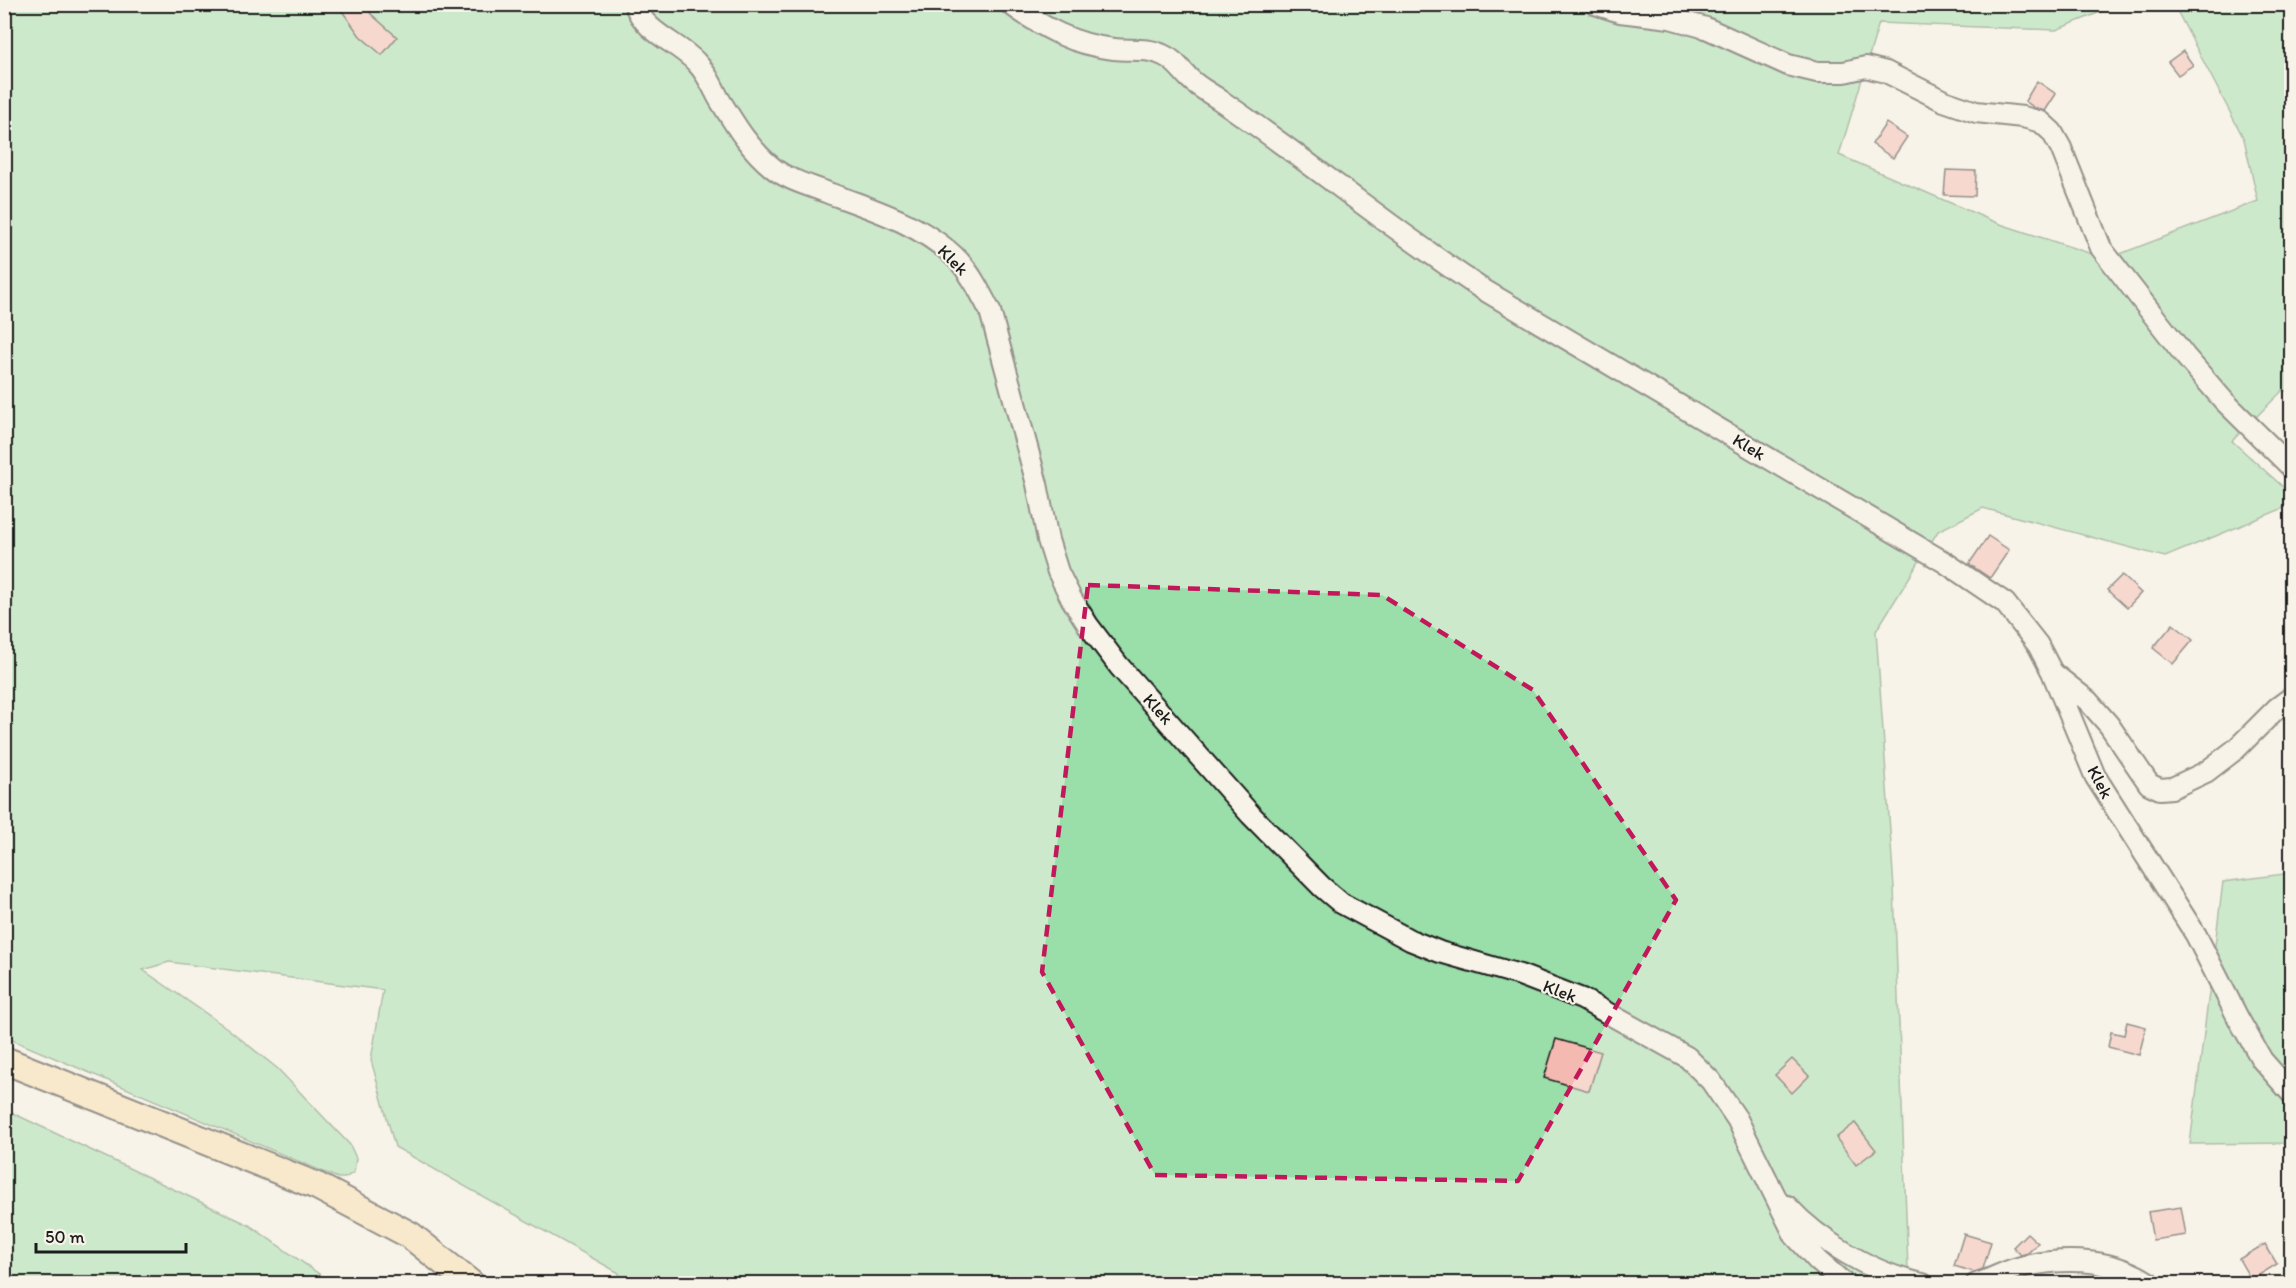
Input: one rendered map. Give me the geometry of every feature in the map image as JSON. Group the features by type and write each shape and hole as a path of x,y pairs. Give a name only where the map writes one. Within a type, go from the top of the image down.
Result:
{"main road":[{"path":"4,1060 316,1186 410,1235 471,1284"}],"street":[{"name":"Klek","path":"635,4 645,24 675,43 702,68 739,132 774,170 799,182 891,217 921,232 960,263 990,311 1036,484 1048,540 1058,572 1071,598 1119,666 1251,815 1322,887 1341,903 1410,940 1440,952 1520,975 1582,999 1687,1058 1711,1082 1737,1119 1795,1236 1818,1261 1845,1284"},
{"name":"Klek","path":"1010,4 1059,35 1089,46 1116,50 1146,50 1163,54 1175,62 1192,80 1261,128 1428,254 1479,287 1936,557 2005,603 2038,645 2052,672 2096,776 2196,935 2262,1060 2292,1095"},
{"path":"1595,4 1620,12 1671,18 1706,28 1788,65 1817,72 1844,72 1866,68 1886,72 1944,101 1976,112 2023,117 2041,123 2052,132 2061,148 2101,248 2185,356 2224,401 2292,468"},
{"path":"2052,672 2088,700 2109,725 2149,784 2160,789 2172,788 2206,772 2236,749 2277,708 2292,697"},
{"path":"1770,1188 1800,1220 1836,1248 1908,1281 1923,1284"},
{"path":"1976,1284 2024,1266 2067,1261 2105,1263 2134,1273 2151,1284"}],"highlighted area":[{"path":"1088,585 1382,595 1533,690 1676,900 1518,1181 1155,1175 1042,972"}],"green space":[{"path":"4,5 2118,5 2056,30 1879,23 1839,155 1997,223 2107,259 2258,201 2244,139 2174,5 2291,5 2291,392 2283,390 2232,441 2291,494 2291,505 2165,557 1983,508 1938,531 1876,631 1894,888 1908,1269 1937,1283 621,1283 619,1273 395,1147 371,1060 383,990 169,962 143,970 227,1028 278,1069 350,1145 356,1158 354,1172 345,1178 338,1178 5,1037"},
{"path":"2291,873 2291,1143 2190,1144 2223,882"},
{"path":"4,1109 249,1225 332,1283 5,1283"}],"building":[{"path":"337,4 364,4 371,14 397,37 382,55 360,36"},
{"path":"2183,51 2193,65 2178,75 2168,62"},
{"path":"2037,81 2056,94 2045,111 2025,101"},
{"path":"1886,123 1907,137 1893,158 1872,144"},
{"path":"1946,170 1976,171 1975,196 1944,195"},
{"path":"1988,536 2009,550 1990,578 1969,564"},
{"path":"2122,575 2141,593 2127,608 2107,590"},
{"path":"2173,624 2193,640 2173,664 2153,648"},
{"path":"2127,1022 2146,1027 2139,1055 2108,1047 2111,1032 2124,1035"},
{"path":"1556,1039 1601,1052 1589,1091 1544,1078"},
{"path":"1792,1059 1809,1076 1792,1093 1775,1075"},
{"path":"1855,1123 1876,1150 1856,1165 1836,1138"},
{"path":"2181,1207 2186,1235 2153,1240 2148,1212"},
{"path":"2027,1233 2038,1243 2028,1253 2021,1255 2013,1247"},
{"path":"1964,1234 1991,1242 1983,1269 1974,1272 1954,1266"},
{"path":"2265,1244 2277,1264 2251,1280 2239,1259"}]}
